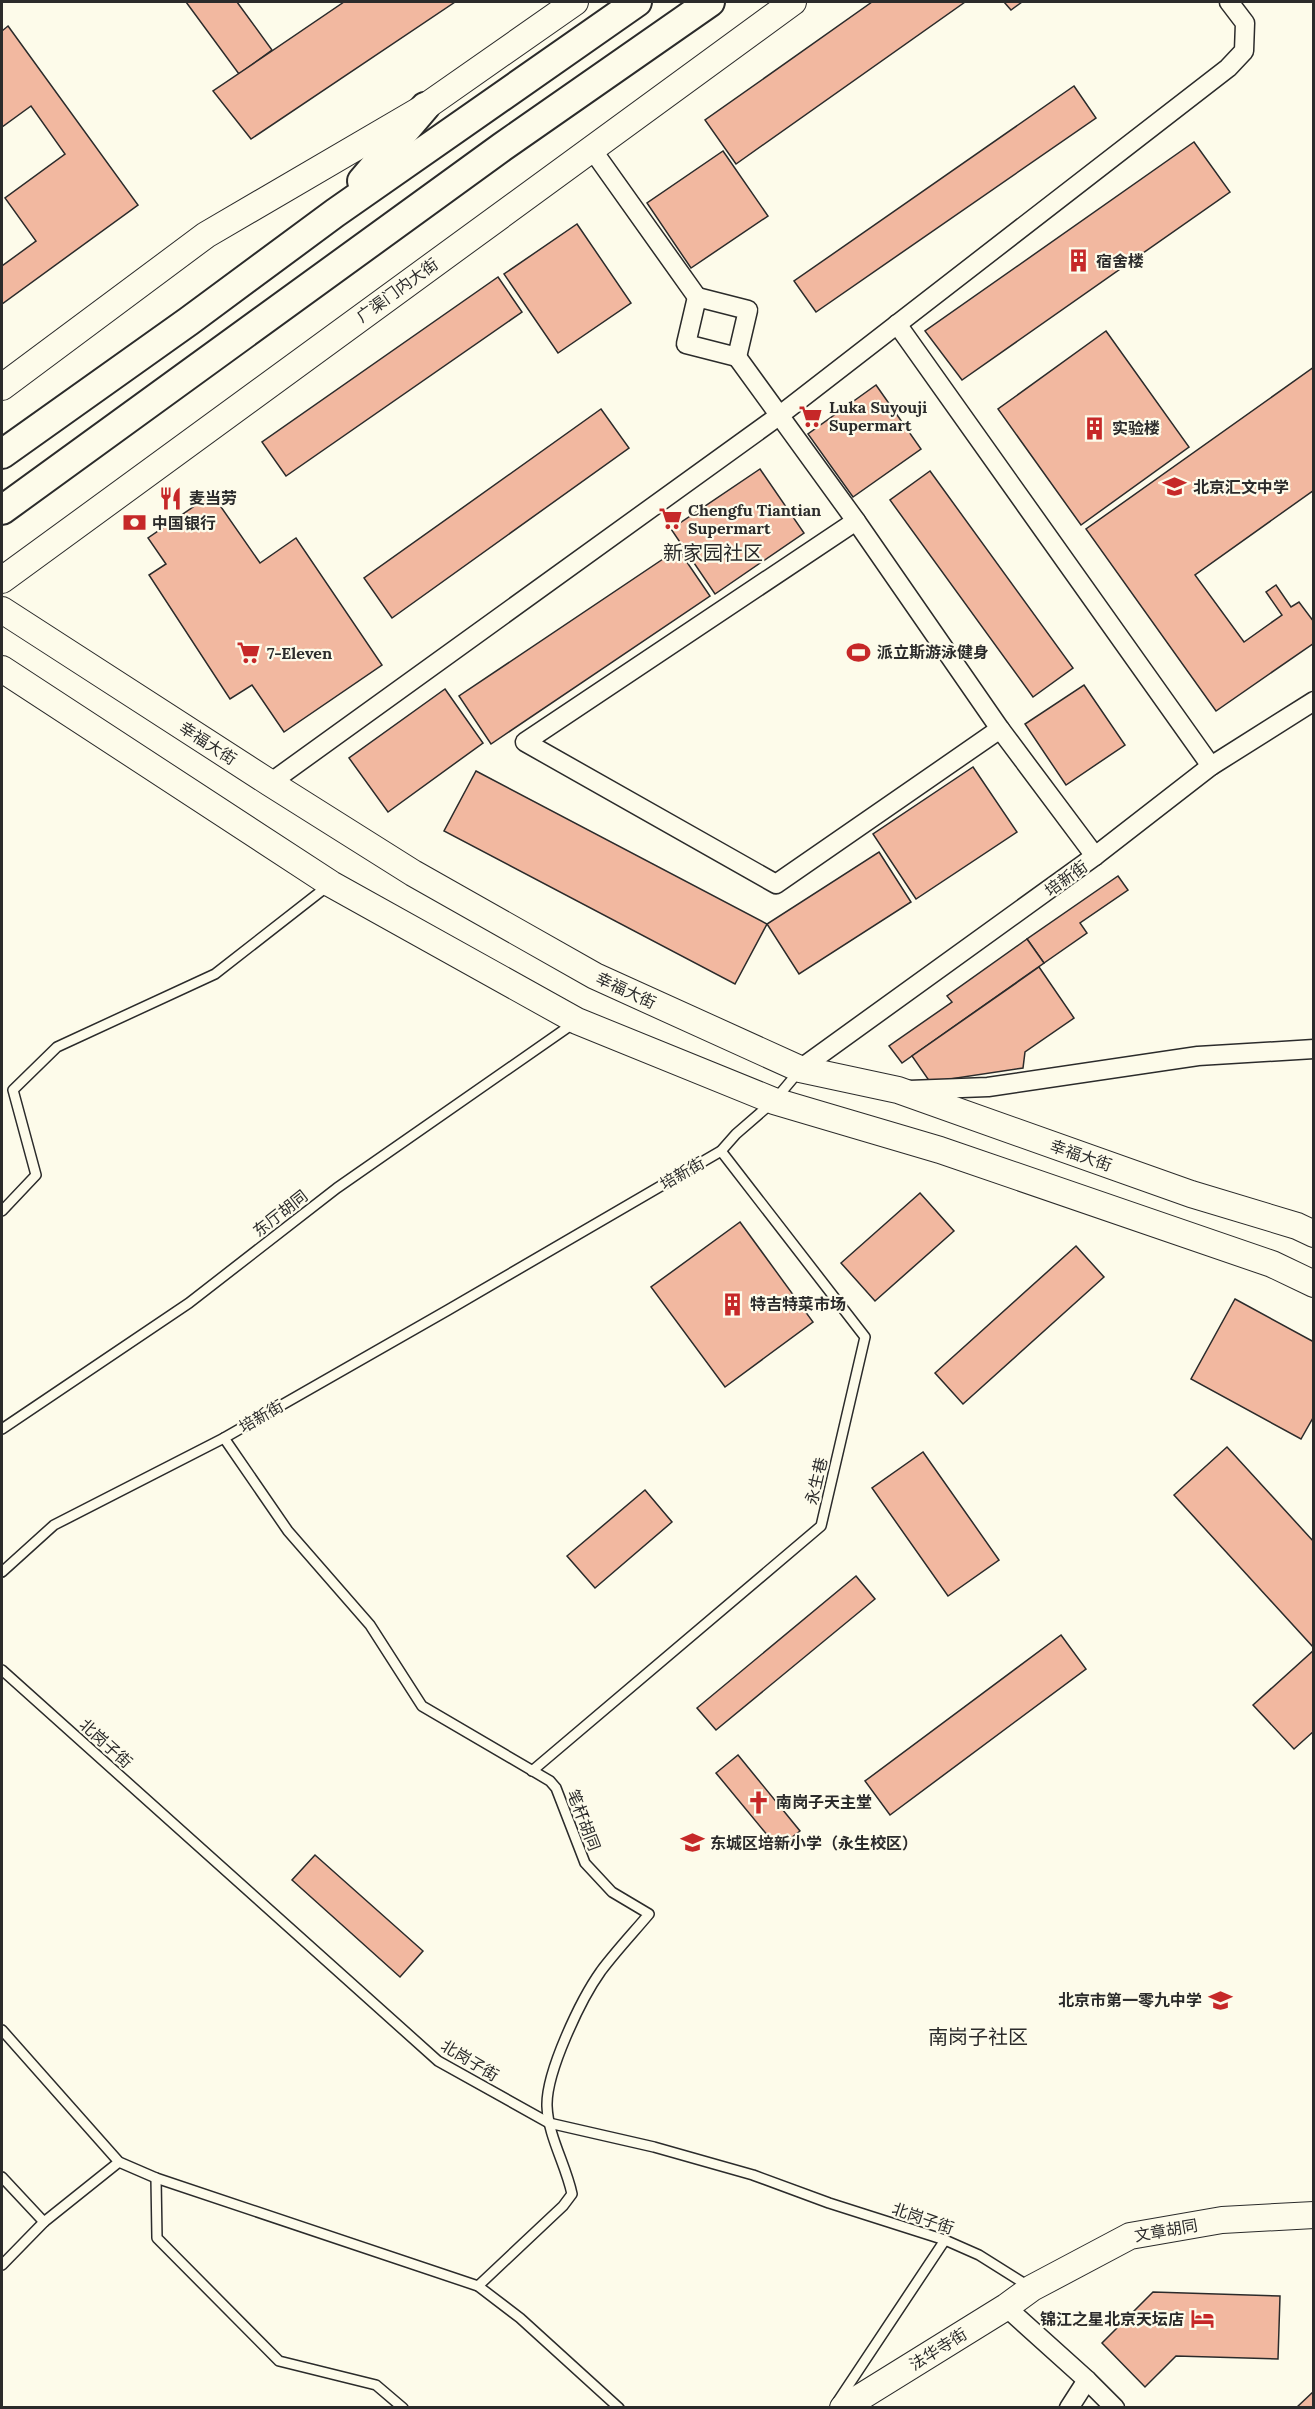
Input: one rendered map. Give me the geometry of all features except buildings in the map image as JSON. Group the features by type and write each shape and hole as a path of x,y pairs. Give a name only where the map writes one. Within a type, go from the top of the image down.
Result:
{"main road":[{"path":"2,387 206,235 425,107 575,2"},
{"path":"2,454 189,321 335,213 637,2"},
{"path":"2,510 502,147 710,2"},
{"name":"广渠门内大街","path":"2,580 793,2"},
{"path":"335,213 425,107"},
{"name":"幸福大街","path":"2,610 413,873 595,976 800,1070 898,1090 1191,1194 1297,1226 1314,1234"},
{"path":"2,669 331,884 577,1021 774,1101 940,1150 1272,1264 1314,1284"},
{"name":"文章胡同","path":"1032,2288 1130,2236 1222,2220 1314,2215"},
{"name":"法华寺街","path":"843,2408 1006,2307 1032,2288"}],"street":[{"path":"270,783 780,415 1228,68 1244,51 1245,23 1229,2"},
{"path":"591,148 697,297 748,310 737,357"},
{"path":"697,297 686,344 737,357 856,521 1000,729 1095,856"},
{"path":"897,324 1211,766"},
{"path":"856,521 525,742 776,884 1000,729"},
{"name":"培新街","path":"800,1070 1095,856 1211,766 1314,701"},
{"path":"898,1090 988,1086 1198,1056 1314,1048"},
{"path":"1006,2307 1115,2408"},
{"path":"1069,2408 1086,2380"}],"lane":[{"path":"2,1211 36,1175 13,1090 57,1047 215,974 331,884"},
{"name":"东厅胡同","path":"2,1429 189,1303 337,1188 577,1021"},
{"name":"培新街","path":"2,1572 54,1525 224,1438 721,1151 736,1134 774,1101 800,1070"},
{"name":"永生巷","path":"532,1772 821,1526 866,1337 721,1151"},
{"name":"笔杆胡同","path":"224,1438 288,1531 370,1625 422,1706 550,1781 556,1788 585,1863 612,1892 649,1914 600,1972 571,2025 548,2088 549,2123 568,2175 572,2194 563,2206 478,2286"},
{"name":"北岗子街","path":"2,1670 438,2061 549,2123 654,2147 753,2175 829,2203 945,2240 979,2255 1032,2288"},
{"path":"2,2030 119,2162 156,2178 478,2286 520,2318 619,2408"},
{"path":"2,2265 44,2222 119,2162"},
{"path":"2,2177 44,2222"},
{"path":"156,2178 157,2238 279,2361 376,2385 402,2408"},
{"path":"834,2408 945,2240"}],"place":[{"name":"宿舍楼","path":"1078,261"},
{"name":"Luka Suyouji Supermart","path":"811,416"},
{"name":"实验楼","path":"1094,428"},
{"name":"北京汇文中学","path":"1175,487"},
{"name":"麦当劳","path":"171,498"},
{"name":"Chengfu Tiantian Supermart","path":"670,519"},
{"name":"中国银行","path":"134,523"},
{"name":"派立斯游泳健身","path":"859,652"},
{"name":"7-Eleven","path":"249,653"},
{"name":"特吉特菜市场","path":"732,1304"},
{"name":"南岗子天主堂","path":"758,1802"},
{"name":"东城区培新小学（永生校区）","path":"692,1843"},
{"name":"北京市第一零九中学","path":"1220,2000"},
{"name":"锦江之星北京天坛店","path":"1202,2319"}],"district":[{"name":"新家园社区","path":"713,552"},
{"name":"南岗子社区","path":"978,2036"}]}
